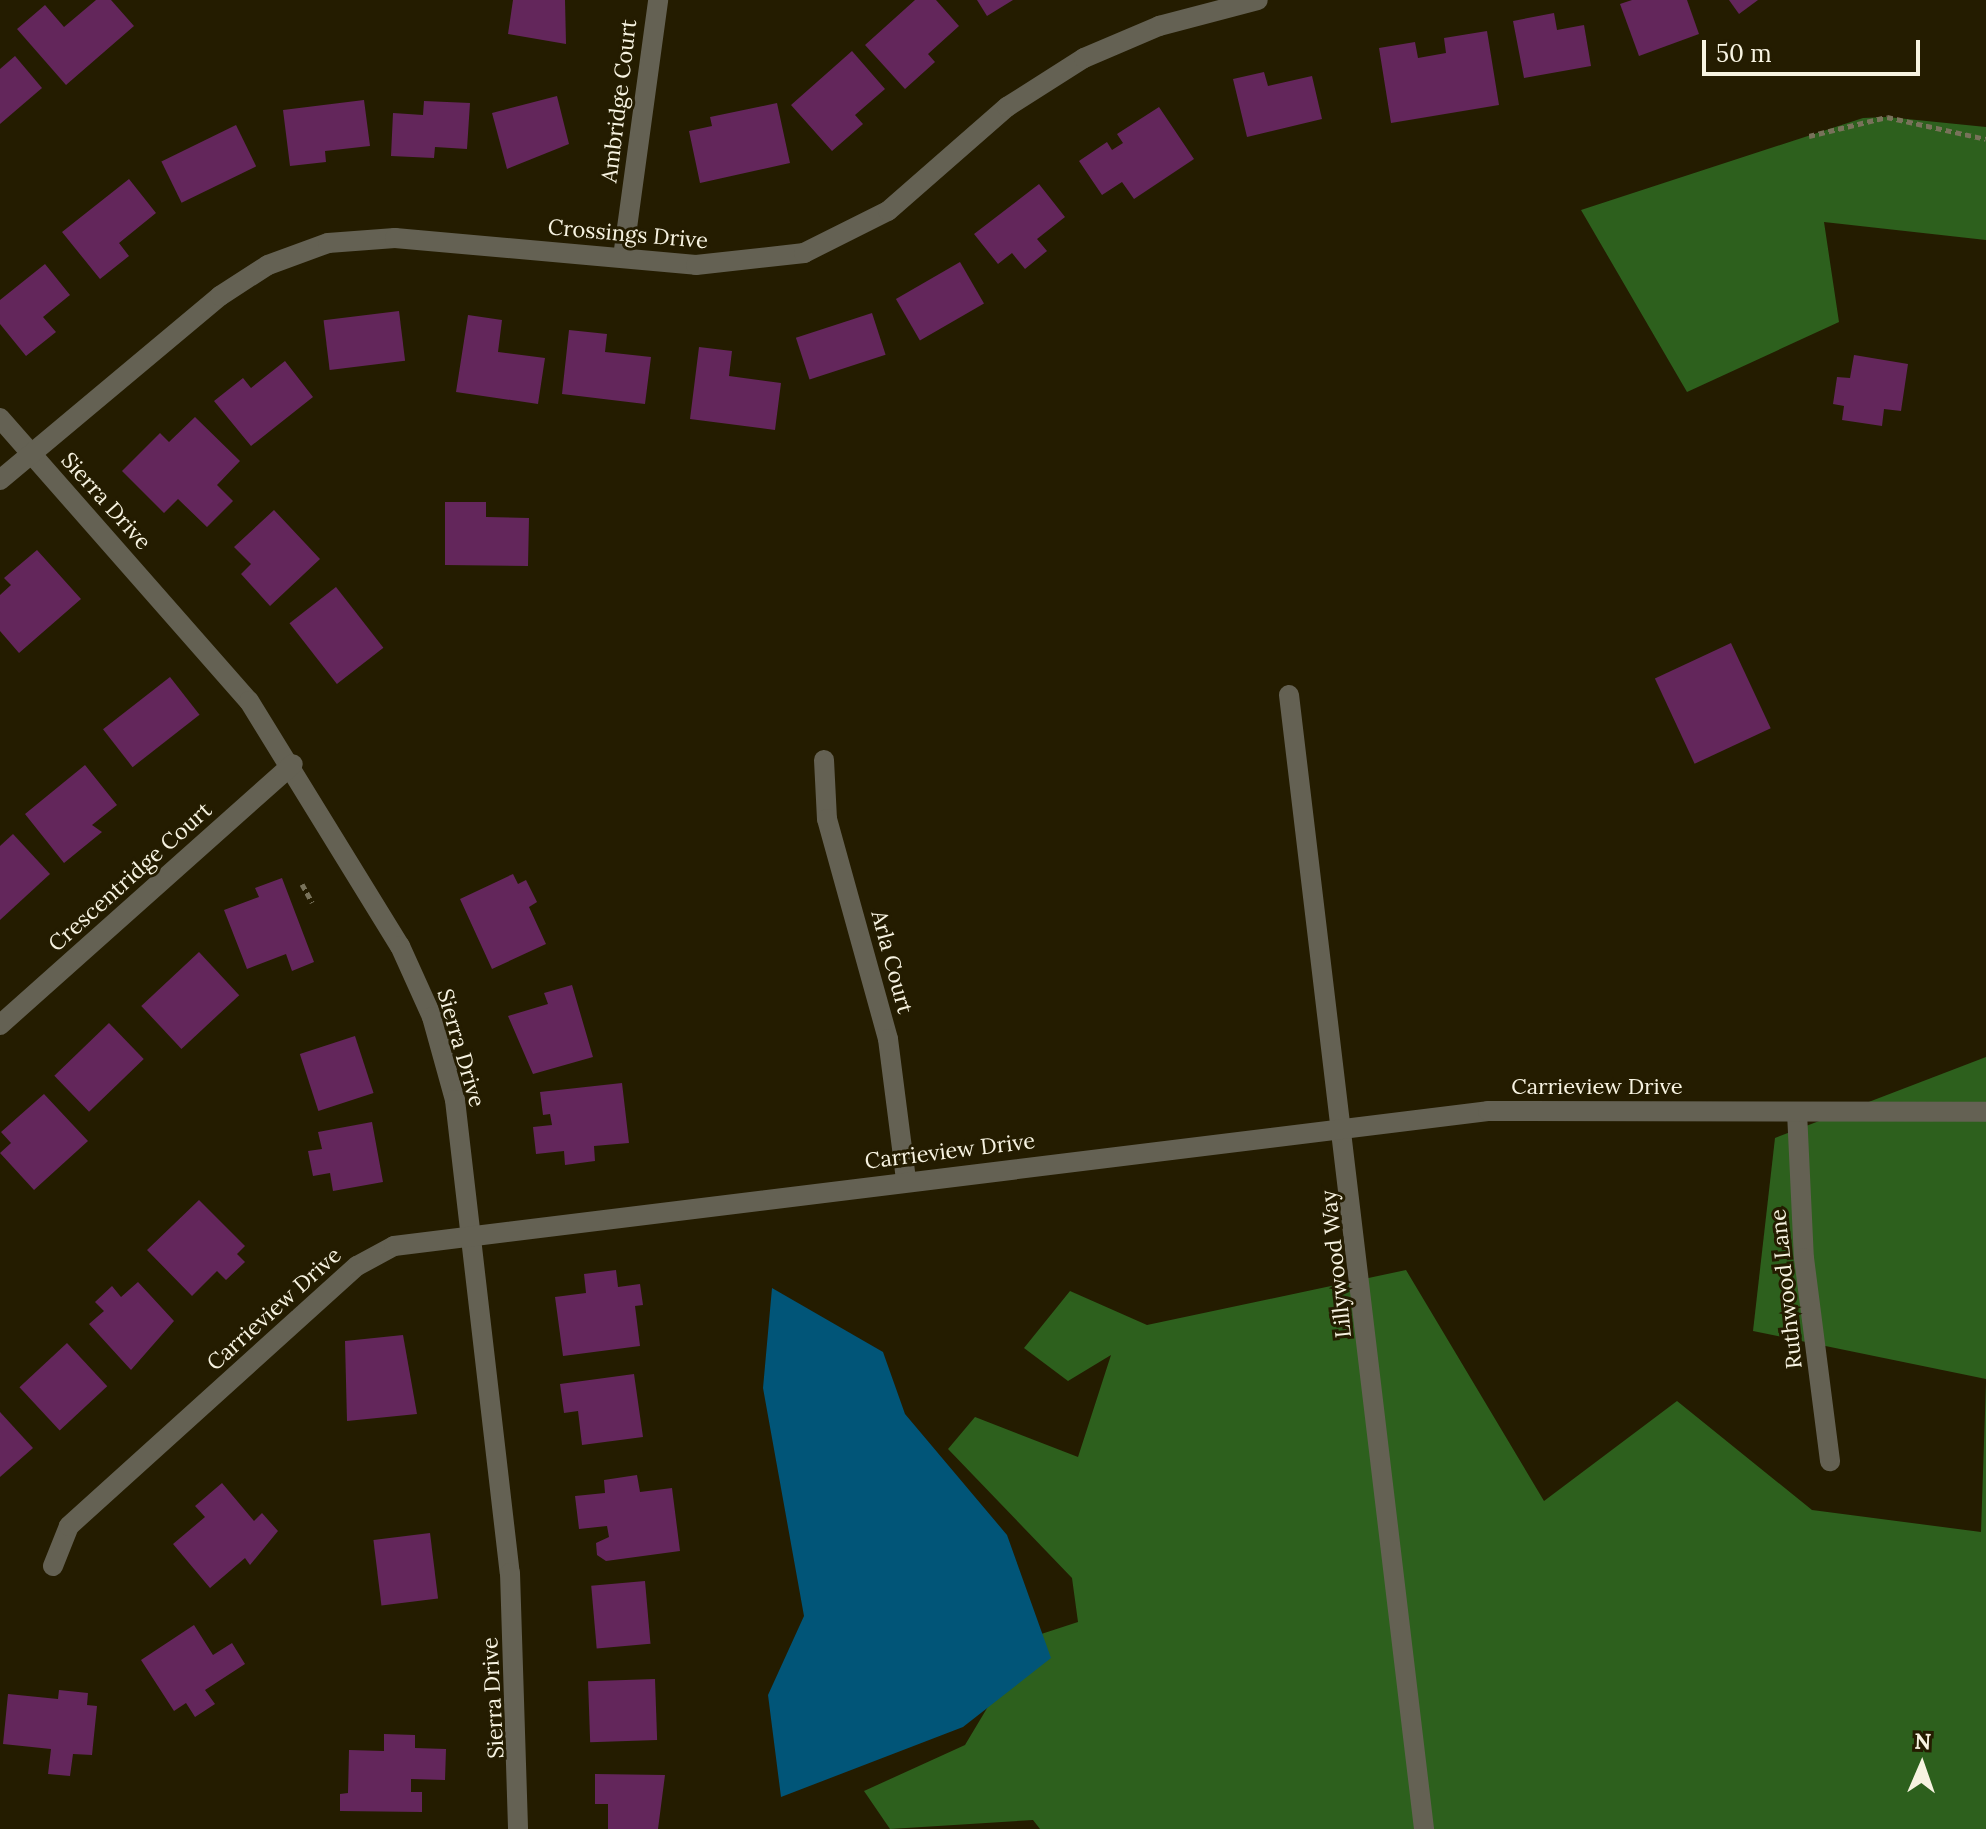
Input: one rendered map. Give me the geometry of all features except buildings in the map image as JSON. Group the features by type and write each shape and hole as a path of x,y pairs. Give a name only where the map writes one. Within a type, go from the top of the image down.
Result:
{"street":[{"name":"Ambridge Court","path":"623,257 658,0"},
{"name":"Crossings Drive","path":"0,480 220,296 268,265 328,243 395,238 736,265 804,253 888,211 1007,107 1084,58 1159,26 1258,0"},
{"name":"Sierra Drive","path":"0,418 239,689 293,764 400,946 432,1017 455,1100 468,1236 510,1573 518,1829"},
{"name":"Lillywood Way","path":"1289,695 1345,1129 1424,1829"},
{"name":"Arla Court","path":"824,760 827,819 888,1039 906,1180"},
{"name":"Crescentridge Court","path":"0,1025 293,764"},
{"name":"Carrieview Drive","path":"53,1566 69,1526 357,1266 394,1246 906,1180 1488,1111 1986,1112"},
{"name":"Ruthwood Lane","path":"1797,1112 1804,1258 1830,1461"}],"path":[{"path":"1809,136 1887,117 1986,139"},
{"path":"302,884 312,902"}],"green space":[{"path":"1887,117 1986,127 1986,240 1824,222 1839,322 1687,392 1581,210 1863,118"},
{"path":"1986,1057 1986,1379 1753,1331 1775,1138"},
{"path":"1406,1270 1544,1501 1677,1401 1812,1510 1981,1532 1986,1383 1986,1829 1040,1829 1033,1820 890,1829 864,1791 965,1745 1029,1638 1078,1622 1072,1578 948,1449 975,1417 1078,1457 1111,1355 1068,1381 1024,1348 1070,1291 1147,1325"}],"water":[{"path":"772,1288 883,1352 905,1414 1007,1535 1051,1658 963,1727 781,1797 768,1695 804,1616 763,1388"}]}
